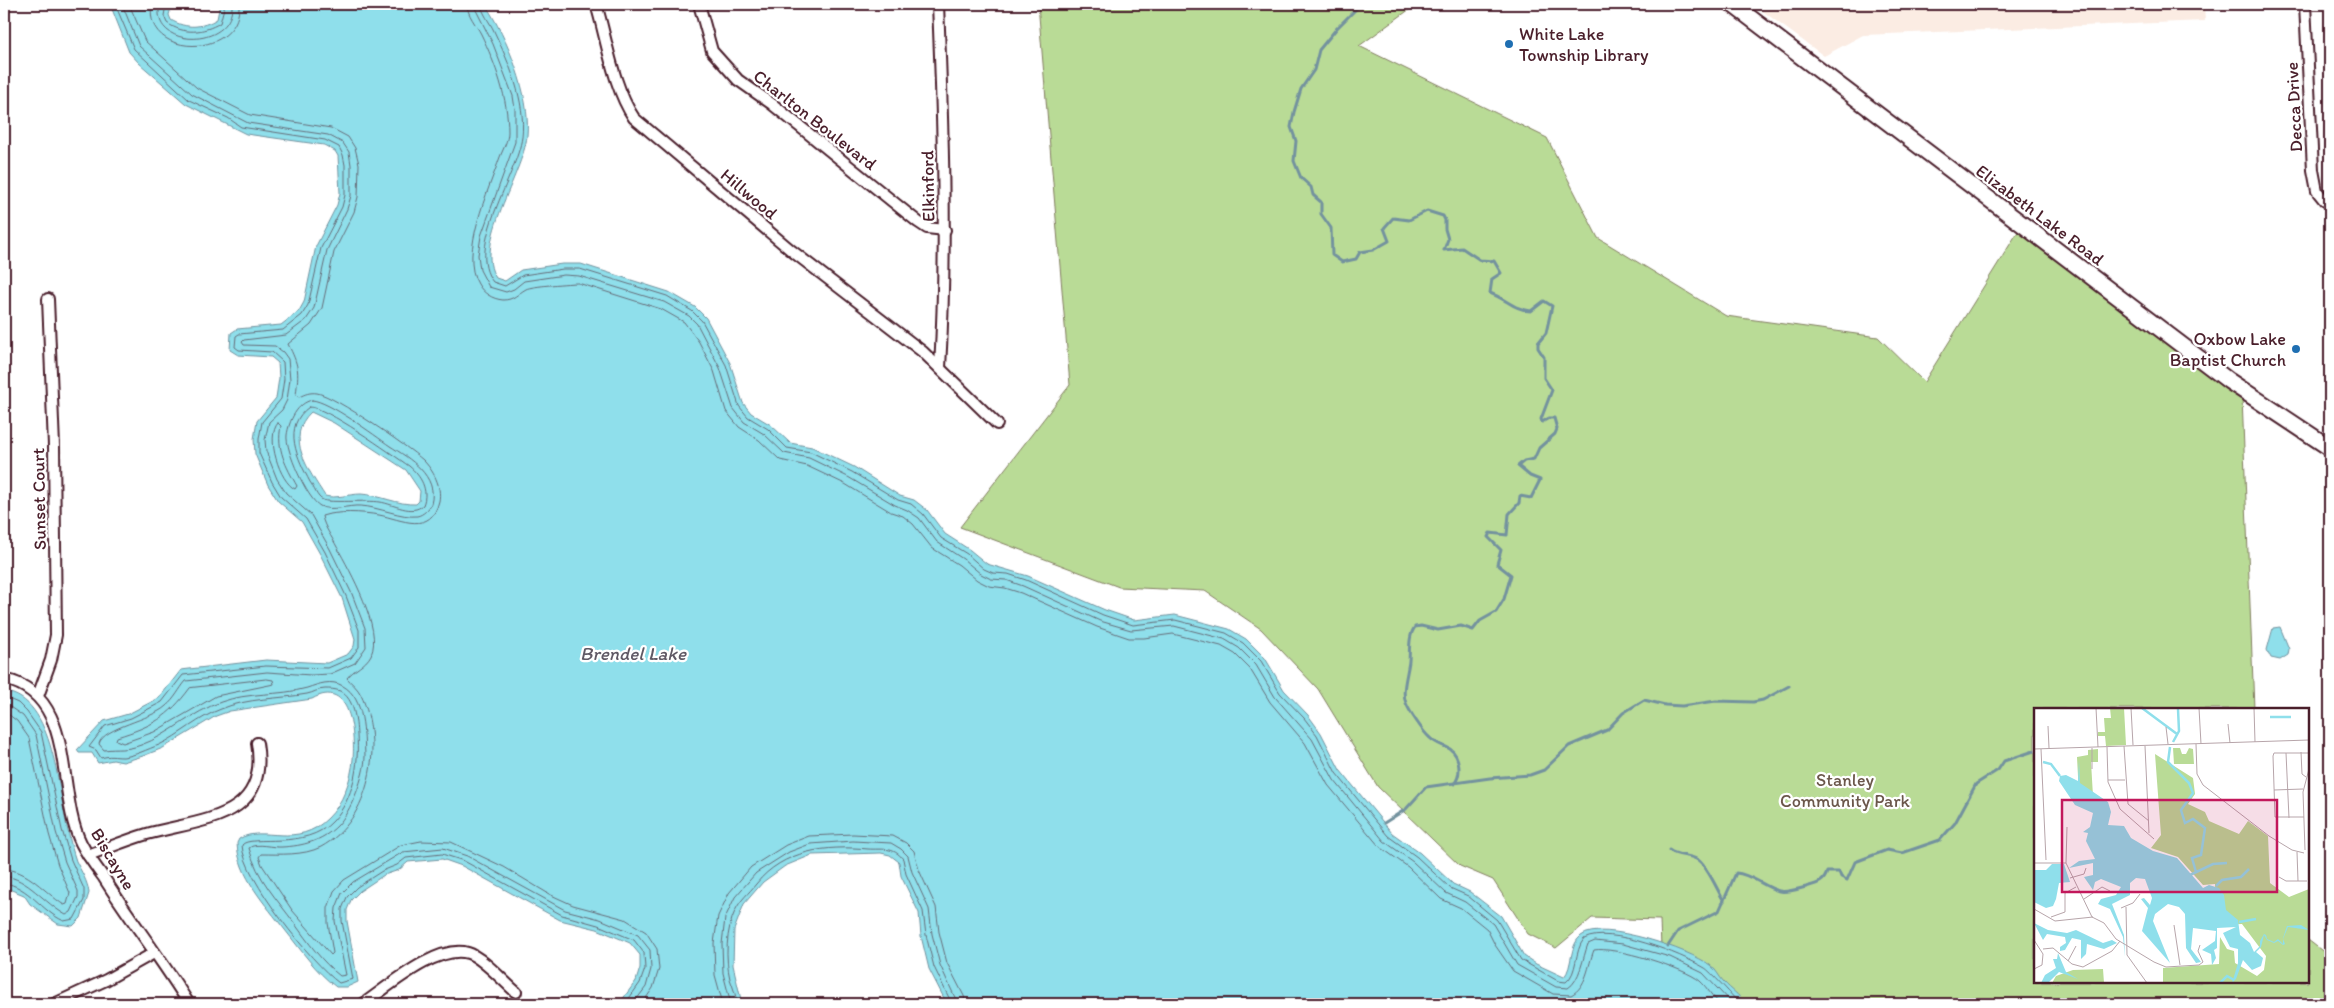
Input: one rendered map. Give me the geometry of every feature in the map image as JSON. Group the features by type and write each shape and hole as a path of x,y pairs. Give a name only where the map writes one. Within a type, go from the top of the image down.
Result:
{"street":[{"name":"Hillwood","path":"596,4 619,87 626,106 634,118 792,251 924,352 997,424"},
{"name":"Charlton Boulevard","path":"698,4 712,51 738,80 772,104 918,222 927,228 945,230"},
{"name":"Elkinford","path":"938,4 945,230 945,287 940,368"},
{"name":"Elizabeth Lake Road","path":"1732,4 2229,381 2330,448"},
{"name":"Decca Drive","path":"2306,4 2313,170 2317,191 2325,201 2330,202"},
{"name":"Sunset Court","path":"38,696 51,660 56,635 54,446 48,300"},
{"name":"Biscayne","path":"4,679 17,682 38,696 47,708 55,727 71,808 81,842 188,1004"},
{"path":"88,854 146,834 209,820 236,808 251,794 260,758 257,743"},
{"path":"54,1004 106,980 154,952"},
{"path":"363,1004 425,962 452,952 469,953 516,992"}],"shaded area":[{"path":"1753,4 2204,4 2205,21 1863,35 1824,56"}],"green space":[{"name":"Stanley Community Park","path":"1038,4 1417,4 1359,46 1547,138 1598,238 1726,316 1878,337 1924,382 2019,230 2242,397 2254,708 2034,708 2034,983 2309,983 2309,941 2330,957 2330,1004 1663,1004 1660,920 1592,918 1556,948 1528,934 1493,880 1460,866 1378,787 1318,689 1261,629 1205,591 1119,587 960,527 1070,385"}],"water":[{"name":"Brendel Lake","path":"110,4 172,4 169,15 171,20 182,25 200,26 217,19 220,4 485,4 501,33 516,67 527,120 524,152 501,208 491,247 491,264 496,278 505,281 521,270 562,264 581,264 669,292 695,307 706,318 730,363 743,403 751,413 771,425 790,443 812,447 854,467 900,496 914,500 927,510 945,534 970,550 987,564 1028,576 1105,610 1134,620 1175,615 1229,629 1246,639 1265,658 1284,690 1308,715 1321,733 1340,770 1392,833 1420,853 1453,884 1470,892 1501,916 1524,956 1536,964 1564,977 1569,968 1577,940 1581,936 1592,932 1607,931 1626,934 1666,945 1700,959 1716,971 1745,1004 947,1004 929,969 921,936 919,913 901,876 899,862 890,855 881,853 812,855 785,866 763,882 744,904 734,930 733,965 742,1004 619,1004 636,981 640,968 640,955 630,943 597,929 560,920 462,866 442,859 408,862 399,870 384,875 360,891 351,900 347,910 347,921 358,982 347,987 336,987 309,960 254,889 242,867 237,843 239,839 248,835 293,835 304,833 316,827 333,813 345,791 351,774 353,759 351,723 343,702 335,696 325,694 312,699 230,711 216,716 163,748 123,762 113,760 98,763 92,753 79,753 77,750 104,721 128,714 159,698 181,670 266,660 327,663 348,654 354,646 355,639 342,598 320,554 302,522 278,501 268,485 255,454 254,439 257,421 276,398 279,378 278,363 271,357 238,355 230,350 231,333 237,329 281,325 299,311 304,302 316,246 337,205 340,193 338,156 335,151 324,145 246,134 186,104 129,52","holes":["311,412 334,423 406,470 420,491 419,501 416,504 409,504 361,494 325,496 306,465 299,443 300,432 303,422"]},
{"path":"2280,627 2289,649 2288,655 2280,660 2271,658 2267,650 2273,628"},
{"path":"4,692 21,698 34,711 44,728 51,750 72,846 89,893 81,918 73,926 58,924 30,904 24,895 4,887"}],"waterway":[{"path":"1361,4 1337,28 1319,50 1314,70 1301,89 1291,127 1296,141 1294,161 1301,178 1311,187 1313,195 1321,202 1321,214 1331,228 1332,255 1342,262 1356,259 1360,252 1373,250 1389,241 1384,228 1393,218 1409,220 1427,211 1443,216 1445,220 1448,239 1444,250 1462,248 1480,260 1494,261 1501,273 1492,279 1490,293 1525,310 1531,311 1544,301 1552,306 1546,333 1538,343 1538,348 1544,357 1544,378 1552,390 1541,419 1542,422 1549,418 1554,418 1557,429 1555,434 1539,448 1534,459 1524,461 1518,466 1530,476 1540,480 1531,498 1520,496 1519,503 1509,514 1507,535 1490,533 1488,537 1501,550 1497,564 1511,575 1504,599 1496,612 1480,621 1473,630 1461,626 1438,630 1421,626 1415,627 1410,639 1409,661 1404,688 1406,703 1416,721 1427,735 1435,742 1450,749 1456,756 1459,771 1454,784"},
{"path":"1384,823 1406,809 1426,787 1490,778 1530,775 1544,770 1569,746 1607,730 1623,713 1644,700 1665,705 1682,706 1716,701 1753,702 1763,700 1789,686"},
{"path":"1668,946 1678,931 1719,911 1736,873 1747,876 1773,889 1789,891 1819,882 1824,879 1827,872 1839,872 1841,877 1847,880 1855,862 1887,850 1902,853 1940,840 1955,823 1976,784 1998,770 2004,761 2034,751"},
{"path":"1669,850 1676,854 1694,858 1702,863 1724,901"}],"place":[{"name":"White Lake Township Library","path":"1509,44"},
{"name":"Oxbow Lake Baptist Church","path":"2296,349"}]}
